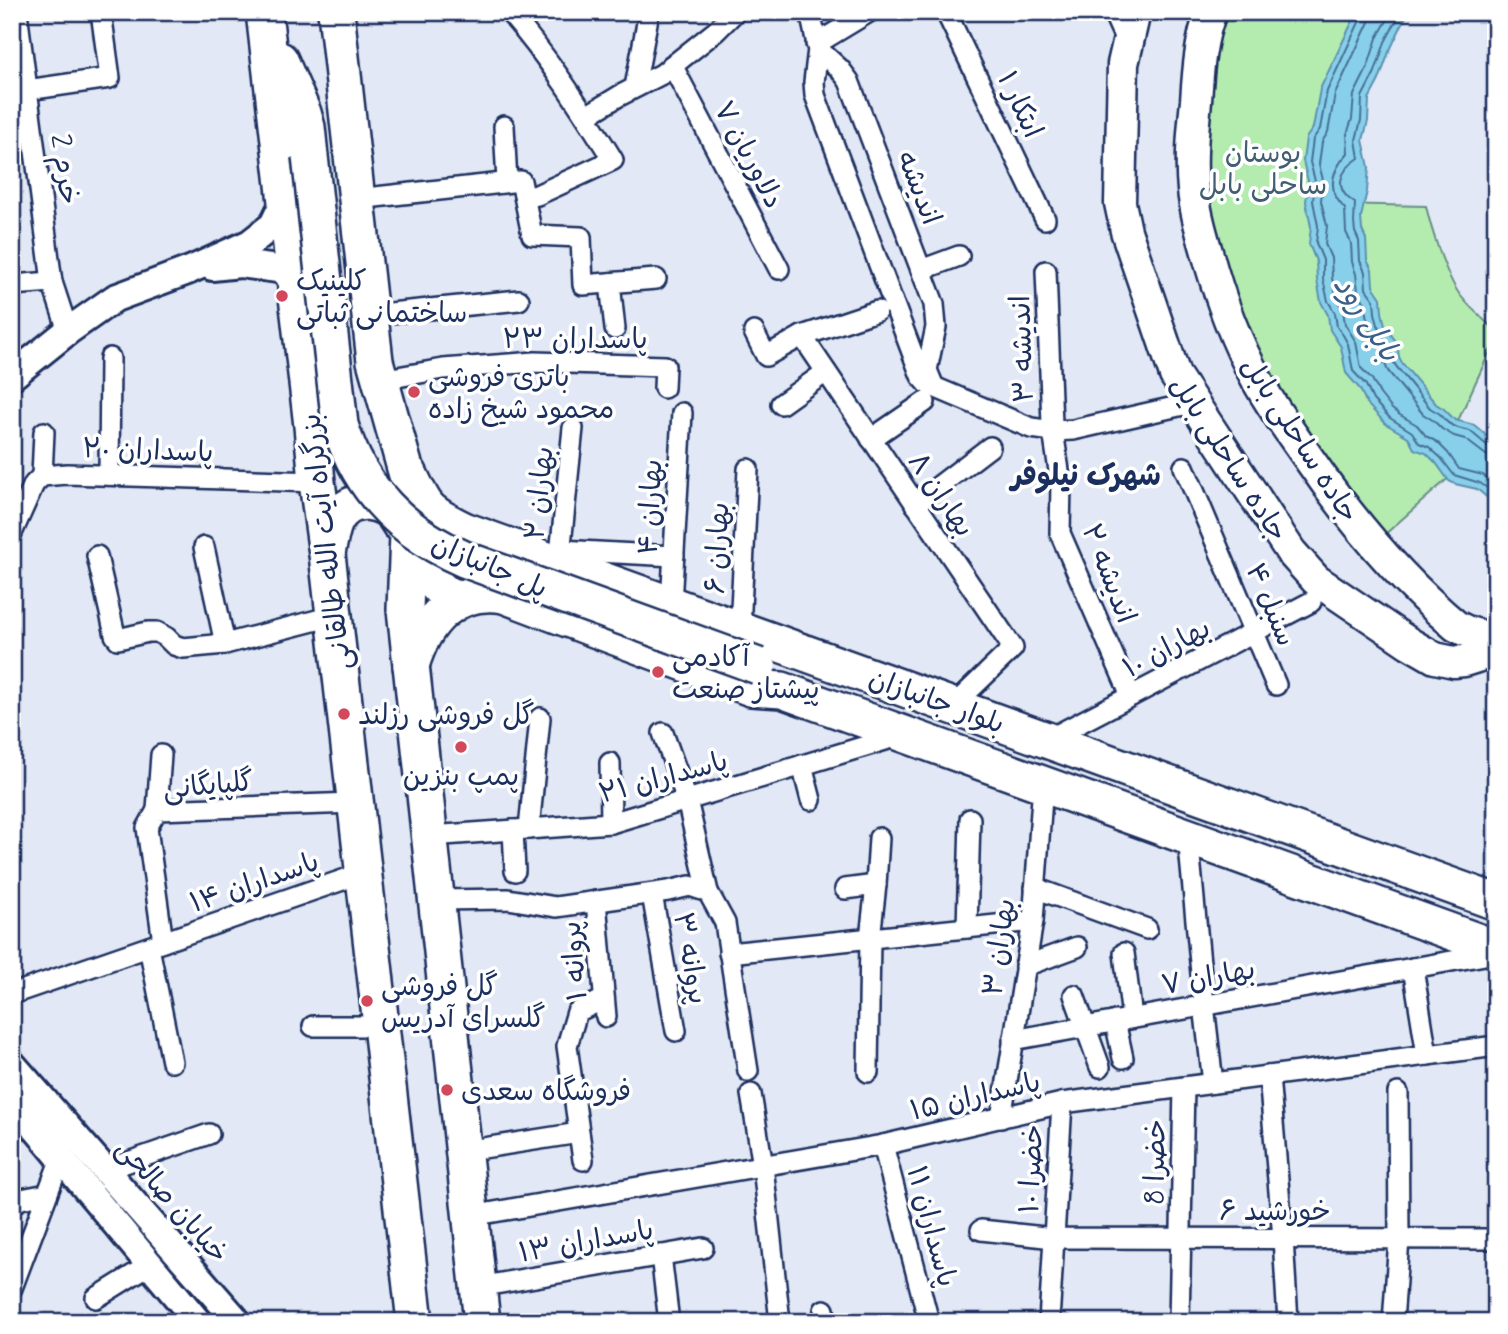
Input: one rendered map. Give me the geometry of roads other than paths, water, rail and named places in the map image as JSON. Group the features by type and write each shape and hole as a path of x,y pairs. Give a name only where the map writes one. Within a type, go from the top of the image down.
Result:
{"highway":[{"path":"312,426 321,445 342,459 359,459 374,451 385,428 336,12"},
{"name":"پل جانبازان","path":"265,20 307,127 341,425 348,450 364,478 383,502 413,530 441,548 770,678"},
{"name":"بزرگراه آیت الله طالقانی","path":"265,20 415,1322"},
{"path":"378,371 410,486 405,600"},
{"name":"بلوار جانبازان","path":"405,466 427,508 464,530 560,557 671,604 1496,902"},
{"path":"327,554 333,525 346,508 366,502 386,508 396,518 401,532 411,666 482,1322"},
{"path":"461,599 450,596 436,586 429,570 429,561 440,539 455,530 464,530"},
{"name":"بلوار جانبازان","path":"461,599 483,594 504,595 751,688 770,678 905,734 1496,948"},
{"path":"411,666 419,643 435,619 447,607 461,599"}],"main road":[{"name":"جاده ساحلی بابل","path":"1210,12 1199,61 1193,135 1193,190 1214,276 1239,343 1270,403 1360,528 1388,560 1450,621 1466,631 1496,640"},
{"name":"جاده ساحلی بایل","path":"1129,22 1124,64 1120,188 1122,215 1175,375 1304,569 1315,580 1435,658 1464,661 1496,651"},
{"path":"12,376 115,298 190,270 250,243 273,225 286,198"},
{"path":"190,270 240,264 278,269 295,277"},
{"path":"12,1064 51,1127"},
{"path":"12,1100 51,1127"},
{"name":"خیابان صالحی","path":"51,1127 61,1158 198,1322"},
{"name":"خیابان صالحی","path":"51,1127 105,1170 238,1322"}],"street":[{"name":"خرم 2","path":"17,12 52,282 68,331"},
{"path":"27,90 110,78 101,12"},
{"path":"509,12 577,102 612,160 525,198"},
{"path":"635,88 649,12"},
{"path":"586,116 662,74 716,31 735,12"},
{"path":"810,12 817,46 815,95 927,370 929,394"},
{"path":"817,46 869,12"},
{"name":"ابتکار ۱","path":"946,12 1045,219"},
{"path":"1113,12 1129,22"},
{"name":"اندیشه","path":"817,46 849,81 934,304 936,327 923,362"},
{"name":"دلاوریان ۷","path":"672,65 779,269"},
{"path":"504,126 507,182"},
{"path":"357,198 521,181 532,235 581,237 583,285 656,279"},
{"path":"921,270 959,256"},
{"name":"اندیشه ۳","path":"1046,271 1053,427"},
{"path":"12,285 52,282"},
{"path":"610,283 615,329"},
{"path":"370,315 519,300"},
{"path":"754,332 766,356 802,336 877,311"},
{"name":"بهاران ۸","path":"802,336 1013,648 953,706"},
{"path":"108,475 110,358"},
{"name":"پاسداران ۲۳","path":"378,371 535,362 665,366 664,388"},
{"path":"781,404 826,372"},
{"path":"929,394 1031,428 1073,430 1192,403"},
{"path":"871,439 929,394"},
{"name":"بهاران ۴","path":"671,604 682,412"},
{"name":"اندیشه ۲","path":"1053,427 1061,484 1060,533 1131,696"},
{"name":"بهاران ۲","path":"560,557 573,428"},
{"path":"42,476 44,432"},
{"path":"915,504 990,447"},
{"name":"سنبل ۴","path":"1184,467 1276,685"},
{"name":"بهاران ۶","path":"740,629 748,469"},
{"name":"پاسداران ۲۰","path":"12,533 34,484 42,476 67,474 317,482"},
{"path":"204,547 225,644"},
{"path":"97,556 114,635 118,639 156,632 183,648 225,644 321,619 334,620"},
{"path":"560,557 674,556"},
{"name":"بهاران ۱۰","path":"1047,740 1311,602"},
{"path":"515,871 540,718"},
{"path":"663,733 687,800 708,892 724,923 748,1071"},
{"name":"پاسداران ۲۱","path":"430,836 611,823 905,734"},
{"path":"157,810 161,755"},
{"path":"610,763 611,823"},
{"path":"802,765 811,800"},
{"name":"بهاران ۳","path":"1000,1118 1033,921 1043,784"},
{"name":"گلپایگانی","path":"172,1062 156,945 147,828 157,810 355,803"},
{"path":"967,928 971,819"},
{"path":"1188,836 1213,1083"},
{"path":"868,1072 870,938 879,838"},
{"name":"پاسداران ۱۴","path":"12,994 363,873"},
{"path":"437,900 508,899 556,907 690,886 708,892"},
{"path":"845,889 876,886"},
{"path":"1035,888 1147,929"},
{"name":"پروانه ۳","path":"652,894 676,1031"},
{"name":"پروانه ۱","path":"579,1133 567,1046 577,1012 605,1008 596,901"},
{"path":"729,953 1033,921"},
{"path":"1025,966 1077,947"},
{"path":"1123,1058 1124,953"},
{"name":"بهاران ۷","path":"1013,1040 1496,953"},
{"path":"1413,968 1427,1055"},
{"path":"1074,995 1100,1067"},
{"path":"313,1026 381,1026"},
{"name":"پاسداران ۱۵","path":"471,1216 883,1145 1062,1103 1496,1046"},
{"path":"1269,1076 1288,1322"},
{"name":"خضرا 8","path":"1179,1322 1184,1087"},
{"path":"1393,1322 1399,1239 1398,1093"},
{"path":"751,1094 763,1166 780,1322"},
{"name":"خضرا ۱۰","path":"1049,1322 1062,1103"},
{"path":"464,1151 579,1133 583,1160"},
{"path":"105,1170 209,1134"},
{"name":"پاسداران ١١","path":"883,1145 929,1322"},
{"path":"12,1289 61,1158"},
{"path":"12,1204 21,1199 47,1194"},
{"name":"خورشید ۶","path":"981,1230 1054,1238 1496,1239"},
{"name":"پاسداران ۱۳","path":"478,1287 703,1248"},
{"path":"661,1255 669,1322"},
{"path":"96,1298 149,1265"}],"water":[{"name":"بابل رود","path":"1357,12 1408,12 1369,99 1368,121 1363,140 1369,167 1361,217 1373,286 1381,298 1385,326 1397,343 1402,363 1436,404 1455,420 1474,425 1496,443 1496,501 1477,489 1449,481 1426,453 1414,449 1408,437 1386,424 1367,404 1360,389 1346,373 1341,347 1330,330 1328,315 1321,302 1316,261 1309,244 1311,227 1306,202 1308,181 1303,161 1306,138 1313,128 1320,89"}],"place":[{"name":"کلینیک ساختمانی ثباتی","path":"282,296"},
{"name":"باتری فروشی محمود شیخ زاده","path":"414,392"},
{"name":"آکادمی پیشتاز صنعت","path":"658,672"},
{"name":"گل فروشی رزلند","path":"344,714"},
{"name":"پمپ بنزین","path":"461,747"},
{"name":"گل فروشی گلسرای آدریس","path":"367,1001"},
{"name":"فروشگاه سعدی","path":"447,1090"}],"district":[{"name":"شهرک نیلوفر","path":"1086,475"}],"park label":[{"name":"بوستان ساحلی بابل","path":"1263,168"}]}
